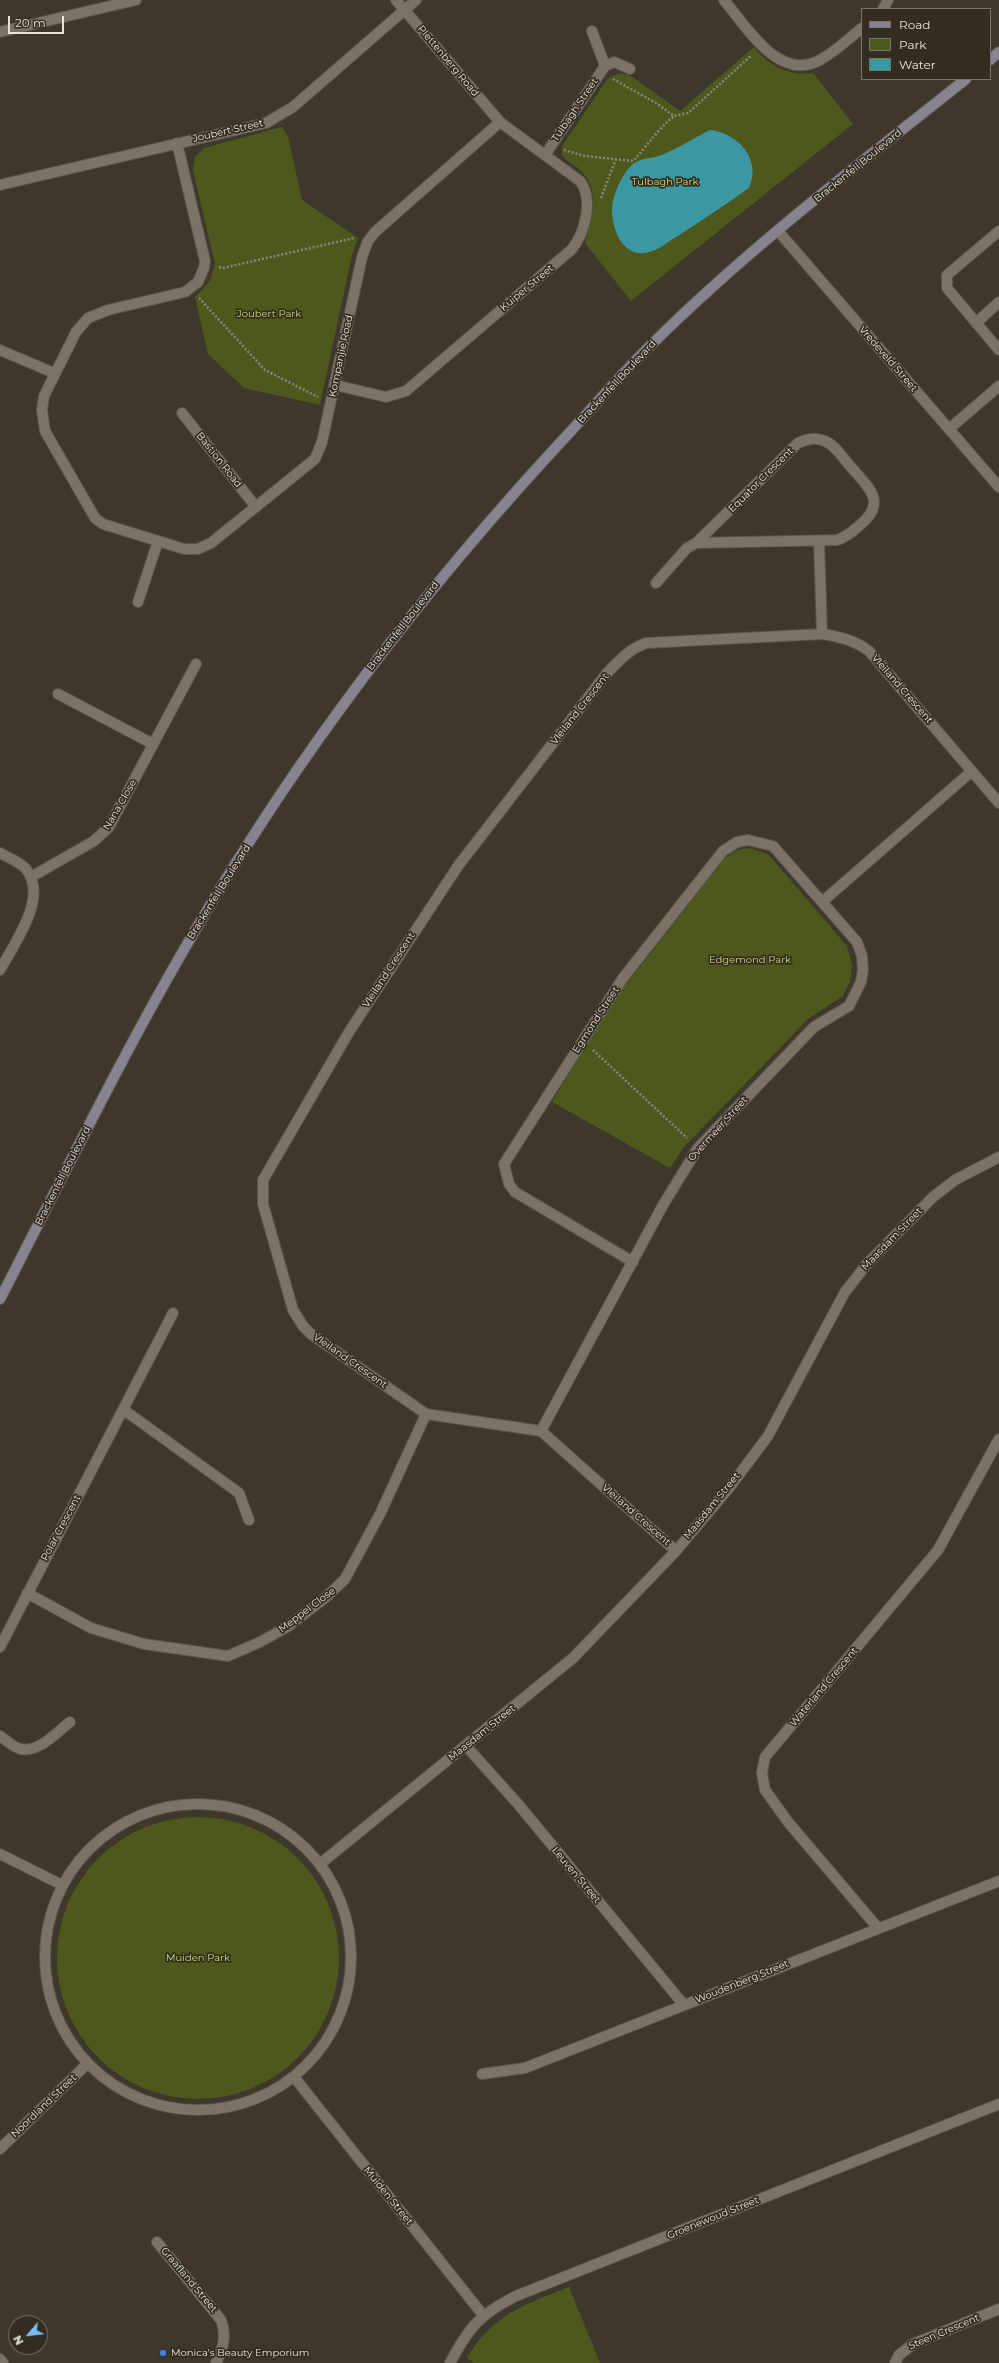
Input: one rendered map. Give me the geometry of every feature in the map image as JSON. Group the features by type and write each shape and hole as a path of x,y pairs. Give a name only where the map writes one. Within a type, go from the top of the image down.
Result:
{"street":[{"path":"0,32 136,0"},
{"name":"Plettenberg Road","path":"396,0 500,122"},
{"name":"Joubert Street","path":"0,185 266,122 279,116 416,0"},
{"path":"724,0 764,47 779,60 798,66 808,65 825,57 861,29"},
{"path":"592,31 606,66 614,62 630,69"},
{"path":"991,59 999,52"},
{"name":"Tulbagh Street","path":"545,155 606,66"},
{"name":"Brackenfell Boulevard","path":"0,1299 133,1040 196,928 267,814 342,706 416,608 516,489 649,347 778,231 965,80"},
{"name":"Kuiper Street","path":"335,386 386,397 406,391 571,250 580,236 588,197 583,186 545,155 500,122"},
{"name":"Kompanjie Road","path":"205,261 202,275 190,288 178,294 98,313 88,318 76,332 54,373 44,396 42,421 45,431 89,510 103,524 184,549 205,547 315,459 320,451 362,257 368,241 375,232 500,122"},
{"path":"177,143 205,261"},
{"name":"Vredeveld Street","path":"778,231 999,487"},
{"path":"999,231 946,278 947,288 999,350"},
{"path":"976,322 999,302"},
{"path":"0,350 54,373"},
{"path":"949,429 999,386"},
{"name":"Bastion Road","path":"182,413 256,507"},
{"name":"Equator Crescent","path":"656,582 687,548 696,544 798,443 813,438 832,445 872,492 875,504 869,518 848,535 837,540 696,544"},
{"path":"138,602 158,541"},
{"path":"819,541 822,634"},
{"name":"Vleiland Crescent","path":"676,1551 541,1431 426,1414 311,1334 297,1318 263,1204 264,1180 348,1032 458,866 608,673 626,653 646,642 822,634 846,638 869,651 999,802"},
{"name":"Nana Close","path":"31,877 102,835 109,827 196,664"},
{"path":"58,694 153,744"},
{"path":"822,902 972,772"},
{"name":"Egmond Street","path":"633,1262 515,1192 505,1175 504,1164 623,978 723,851 737,842 748,840 773,846 822,902"},
{"path":"0,853 20,864 31,877 34,886 34,904 0,970"},
{"name":"Overmeer Street","path":"541,1431 667,1198 698,1148 814,1027 849,1006 861,982 862,956 857,942 822,902"},
{"name":"Maasdam Street","path":"320,1864 573,1658 676,1551 728,1488 768,1436 845,1292 859,1273 933,1197 955,1180 999,1157"},
{"name":"Polar Crescent","path":"0,1647 173,1313"},
{"path":"124,1410 239,1493 249,1520"},
{"name":"Meppel Close","path":"27,1593 91,1628 144,1644 228,1656 260,1642 287,1626 325,1598 345,1579 380,1514 426,1414"},
{"name":"Waterland Crescent","path":"878,1928 788,1822 765,1790 762,1773 765,1757 938,1550 999,1439"},
{"path":"0,1736 20,1749 27,1749 42,1743 70,1722"},
{"name":"Leuven Street","path":"466,1746 518,1804 684,2005"},
{"path":"199,1803 227,1806 254,1814 279,1826 320,1864 340,1898 350,1937 350,1976 340,2015 321,2049 294,2077 266,2095 236,2106 204,2110 172,2108 141,2099 112,2084 88,2063 64,2032 50,1997 44,1959 49,1921 62,1885 86,1851 118,1825 144,1812 171,1805 199,1803"},
{"path":"0,1854 62,1885"},
{"name":"Woudenberg Street","path":"482,2074 525,2068 999,1880"},
{"name":"Noordland Street","path":"0,2148 88,2063"},
{"name":"Muiden Street","path":"294,2077 483,2315"},
{"name":"Groenewoud Street","path":"450,2363 467,2335 483,2315 516,2296 999,2104"},
{"name":"Graafland Street","path":"157,2242 221,2320 225,2334 224,2345 216,2363"},
{"name":"Steen Crescent","path":"895,2363 899,2355 913,2344 999,2309"},
{"path":"0,2359 3,2363"}],"path":[{"path":"553,144 562,150 585,156 633,161 660,127 674,116 688,113 750,56 764,47"},
{"path":"600,74 625,85 674,116"},
{"path":"586,208 596,208 616,159"},
{"path":"205,261 223,268 353,238 368,241"},
{"path":"190,288 265,370 331,404"},
{"path":"582,1040 698,1148"}],"green space":[{"name":"Tulbagh Park","path":"754,47 766,60 780,69 804,74 813,73 853,124 631,301 585,243 592,214 593,195 591,186 579,169 562,155 562,146 606,81 611,76 624,74 631,76 680,111"},
{"name":"Joubert Park","path":"282,127 288,136 302,200 358,238 352,255 320,405 244,388 208,354 195,297 210,281 215,264 193,170 195,157 204,148"},
{"name":"Edgemond Park","path":"749,848 768,854 847,946 852,965 850,981 843,996 809,1018 683,1148 670,1168 552,1102 617,996 725,858 737,850"},
{"name":"Muiden Park","path":"198,1817 225,1820 252,1828 276,1841 298,1858 315,1880 328,1904 336,1931 339,1958 336,1985 328,2012 315,2036 298,2058 276,2075 252,2088 225,2096 198,2099 171,2096 144,2088 120,2075 98,2058 81,2036 68,2012 60,1985 57,1958 60,1931 68,1904 81,1880 98,1858 120,1841 144,1828 171,1820"},
{"path":"569,2287 600,2363 474,2363 467,2358 477,2343 499,2321 524,2306"}],"water":[{"path":"710,130 730,136 745,149 750,158 752,167 752,177 749,188 656,250 640,253 626,247 617,233 612,216 614,197 624,175 633,164 668,152"}],"place":[{"name":"Monica's Beauty Emporium","path":"163,2353"}]}
